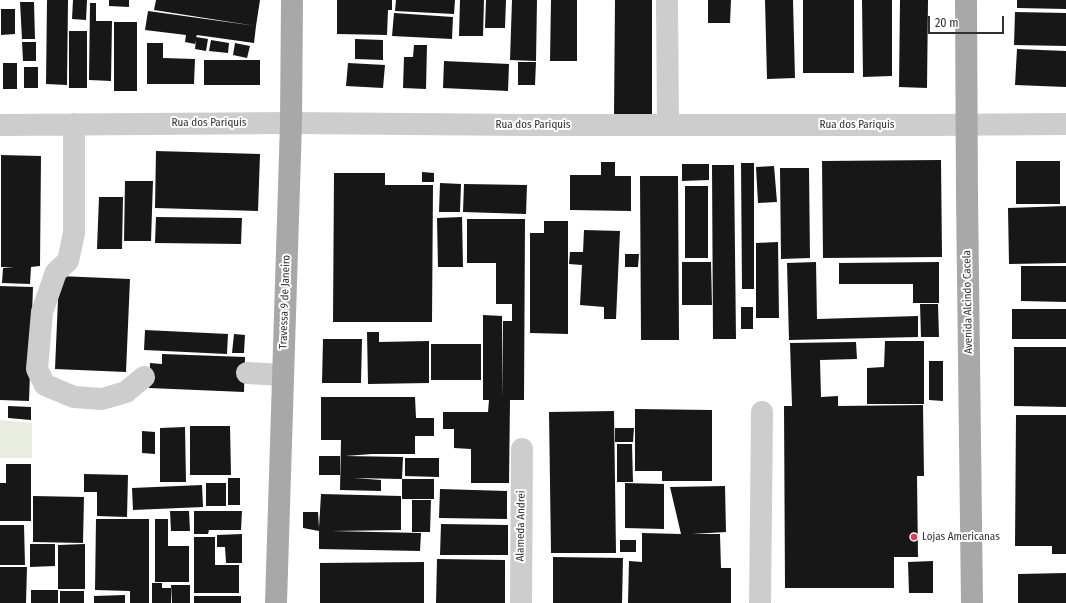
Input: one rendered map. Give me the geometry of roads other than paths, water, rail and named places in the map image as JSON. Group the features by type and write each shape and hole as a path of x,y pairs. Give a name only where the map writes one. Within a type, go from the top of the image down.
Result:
{"main road":[{"name":"Travessa 9 de Janeiro","path":"276,603 291,123 292,0"},
{"name":"Avenida Alcindo Cacela","path":"966,0 966,125 972,603"}],"street":[{"path":"667,0 668,125"},
{"name":"Rua dos Pariquis","path":"0,125 291,123 668,125 1066,124"},
{"path":"74,124 74,233 68,261 56,272 42,312 37,369 45,385 74,397 102,399 126,392 144,377"},
{"path":"247,373 283,375"},
{"path":"760,603 762,412"},
{"name":"Alameda Andrei","path":"521,603 522,449"}],"place":[{"name":"Lojas Americanas","path":"914,537"}]}
